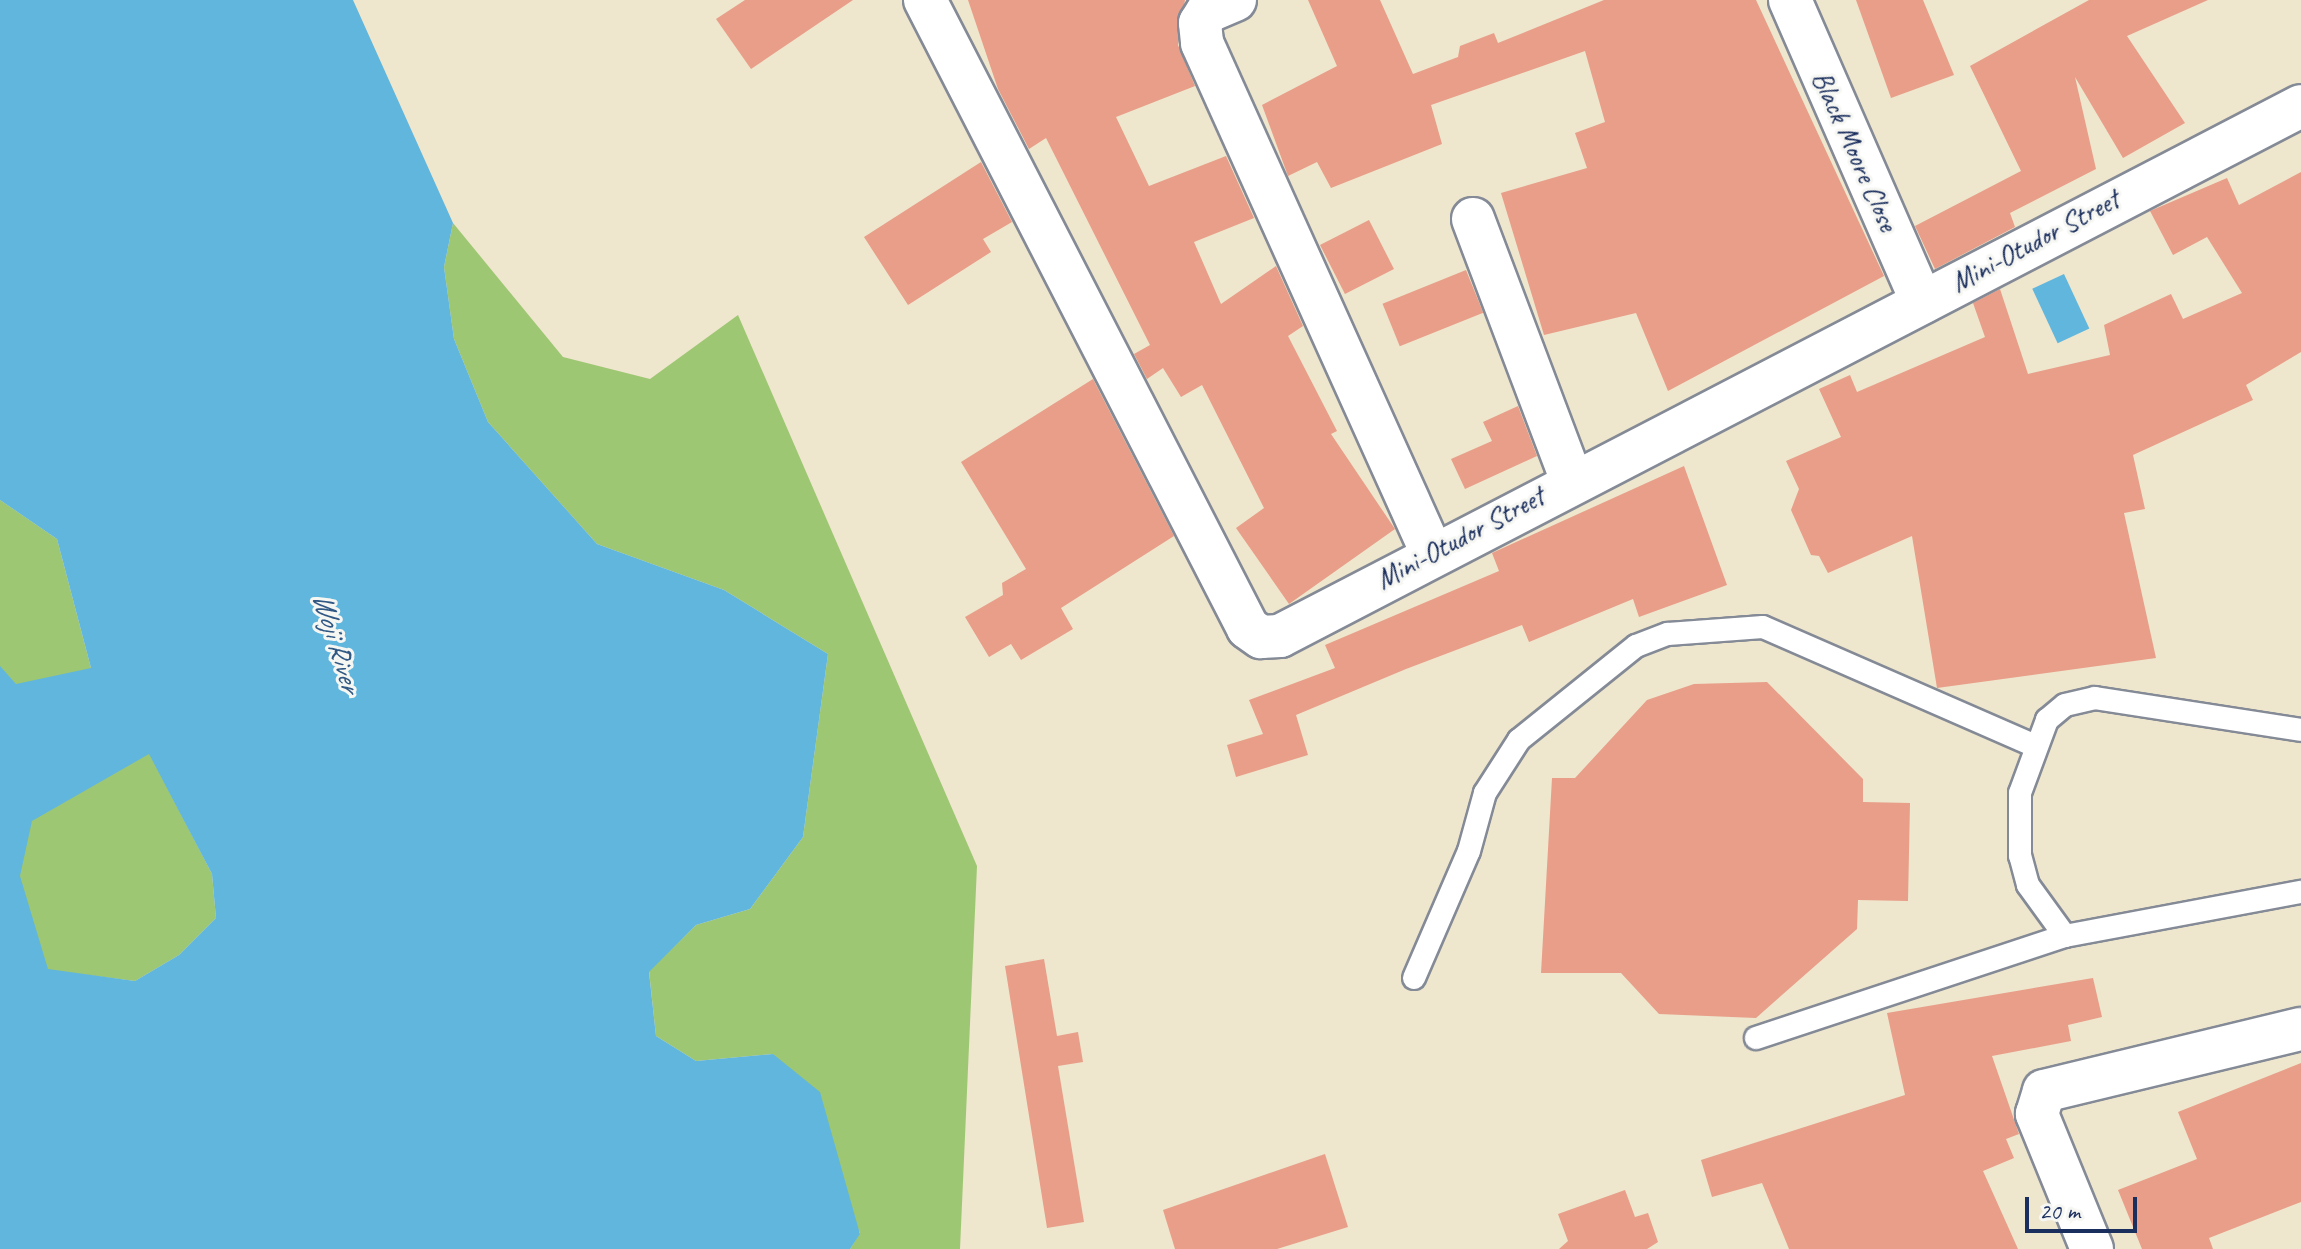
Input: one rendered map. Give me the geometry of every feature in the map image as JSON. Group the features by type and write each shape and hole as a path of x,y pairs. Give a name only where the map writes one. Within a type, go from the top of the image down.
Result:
{"street":[{"name":"Mini-Otudor Street","path":"925,0 1248,628 1280,636 1431,551 2301,106"},
{"path":"1235,0 1207,12 1202,43 1431,551"},
{"name":"Black Moore Close","path":"1790,0 1922,302"},
{"path":"1473,219 1571,479"},
{"path":"2092,1249 2037,1114 2044,1091 2301,1029"}],"lane":[{"path":"1414,978 1469,851 1485,793 1519,740 1584,683 1657,638 1763,627 2033,745"},
{"path":"2065,936 2028,885 2020,856 2020,793 2033,745 2065,705 2095,698 2301,730"},
{"path":"1756,1038 2065,936 2301,892"}],"green space":[{"path":"453,223 563,357 650,379 738,315 977,866 960,1249 850,1249 860,1233 773,1054 696,1061 656,1036 649,971 696,925 750,909 803,837 828,654 724,590 597,544 488,422 454,339 444,267"},
{"path":"0,500 57,539 91,668 150,754 212,874 216,918 179,955 135,981 47,970 0,1070"}],"water":[{"name":"Woji River","path":"0,0 353,0 453,223 444,267 454,339 488,422 597,544 724,590 828,654 803,837 750,909 696,925 649,972 656,1036 696,1061 773,1054 820,1092 860,1234 850,1249 0,1249 0,666 16,684 91,668 57,539 0,500","holes":["149,754 212,874 216,918 179,955 135,981 48,969 20,876 32,821"]},
{"path":"2064,274 2089,328 2058,343 2032,289"}],"building":[{"path":"745,0 853,0 751,69 716,19"},
{"path":"968,0 1185,0 1178,45 1195,86 1116,117 1149,186 1226,156 1254,218 1194,242 1221,304 1276,266 1303,326 1288,336 1337,431 1331,434 1395,529 1289,604 1236,528 1264,508 1202,385 1181,397 1163,368 1147,379 1134,354 1150,345 1046,138 1029,149 998,89"},
{"path":"1308,0 1380,0 1413,74 1458,57 1460,46 1494,33 1498,43 1604,0 1756,0 1884,276 1668,391 1636,313 1544,335 1501,193 1587,168 1575,133 1605,122 1585,51 1431,105 1442,144 1331,188 1317,162 1288,176 1262,105 1337,66"},
{"path":"1856,0 1923,0 1954,75 1891,98"},
{"path":"2089,0 2208,0 2127,36 2185,123 2123,158 2075,77 2096,169 2010,213 2015,227 1935,269 1915,226 2021,171 1970,66"},
{"path":"981,162 1012,222 983,239 991,252 908,305 864,237"},
{"path":"2301,172 2301,352 2246,385 2253,400 2133,455 2145,509 2124,513 2156,658 1937,688 1912,536 1828,573 1819,556 1811,555 1791,510 1799,489 1786,461 1841,437 1819,389 1850,375 1857,392 1985,337 1973,303 2000,289 2028,374 2110,355 2104,325 2171,294 2183,319 2242,293 2207,237 2173,255 2150,211 2227,178 2239,205"},
{"path":"1369,220 1394,269 1345,294 1320,245"},
{"path":"1466,270 1483,313 1400,346 1383,304"},
{"path":"1093,379 1174,536 1061,608 1073,629 1021,660 1011,644 989,657 965,617 1003,595 1002,583 1026,569 961,462"},
{"path":"1518,406 1537,456 1465,489 1451,459 1492,441 1483,422"},
{"path":"1684,466 1727,585 1639,617 1633,599 1529,642 1522,625 1406,669 1296,715 1308,755 1236,777 1227,745 1263,734 1249,700 1335,668 1325,645 1499,571 1492,553"},
{"path":"1767,682 1863,779 1863,802 1910,803 1908,901 1858,900 1857,929 1756,1018 1659,1014 1621,973 1541,973 1552,778 1575,778 1647,700 1694,684"},
{"path":"1044,959 1057,1036 1078,1032 1083,1062 1058,1066 1084,1222 1047,1228 1005,966"},
{"path":"2093,978 2102,1017 2068,1025 2071,1041 1992,1056 2019,1134 2006,1139 2014,1158 1983,1171 2018,1249 1789,1249 1762,1183 1712,1197 1701,1160 1905,1095 1887,1013"},
{"path":"2301,1063 2301,1202 2209,1238 2213,1249 2142,1249 2118,1190 2197,1159 2178,1112"},
{"path":"1325,1154 1348,1227 1277,1249 1175,1249 1163,1210"},
{"path":"1625,1190 1635,1217 1648,1213 1658,1242 1647,1249 1559,1249 1568,1241 1558,1214"}]}
